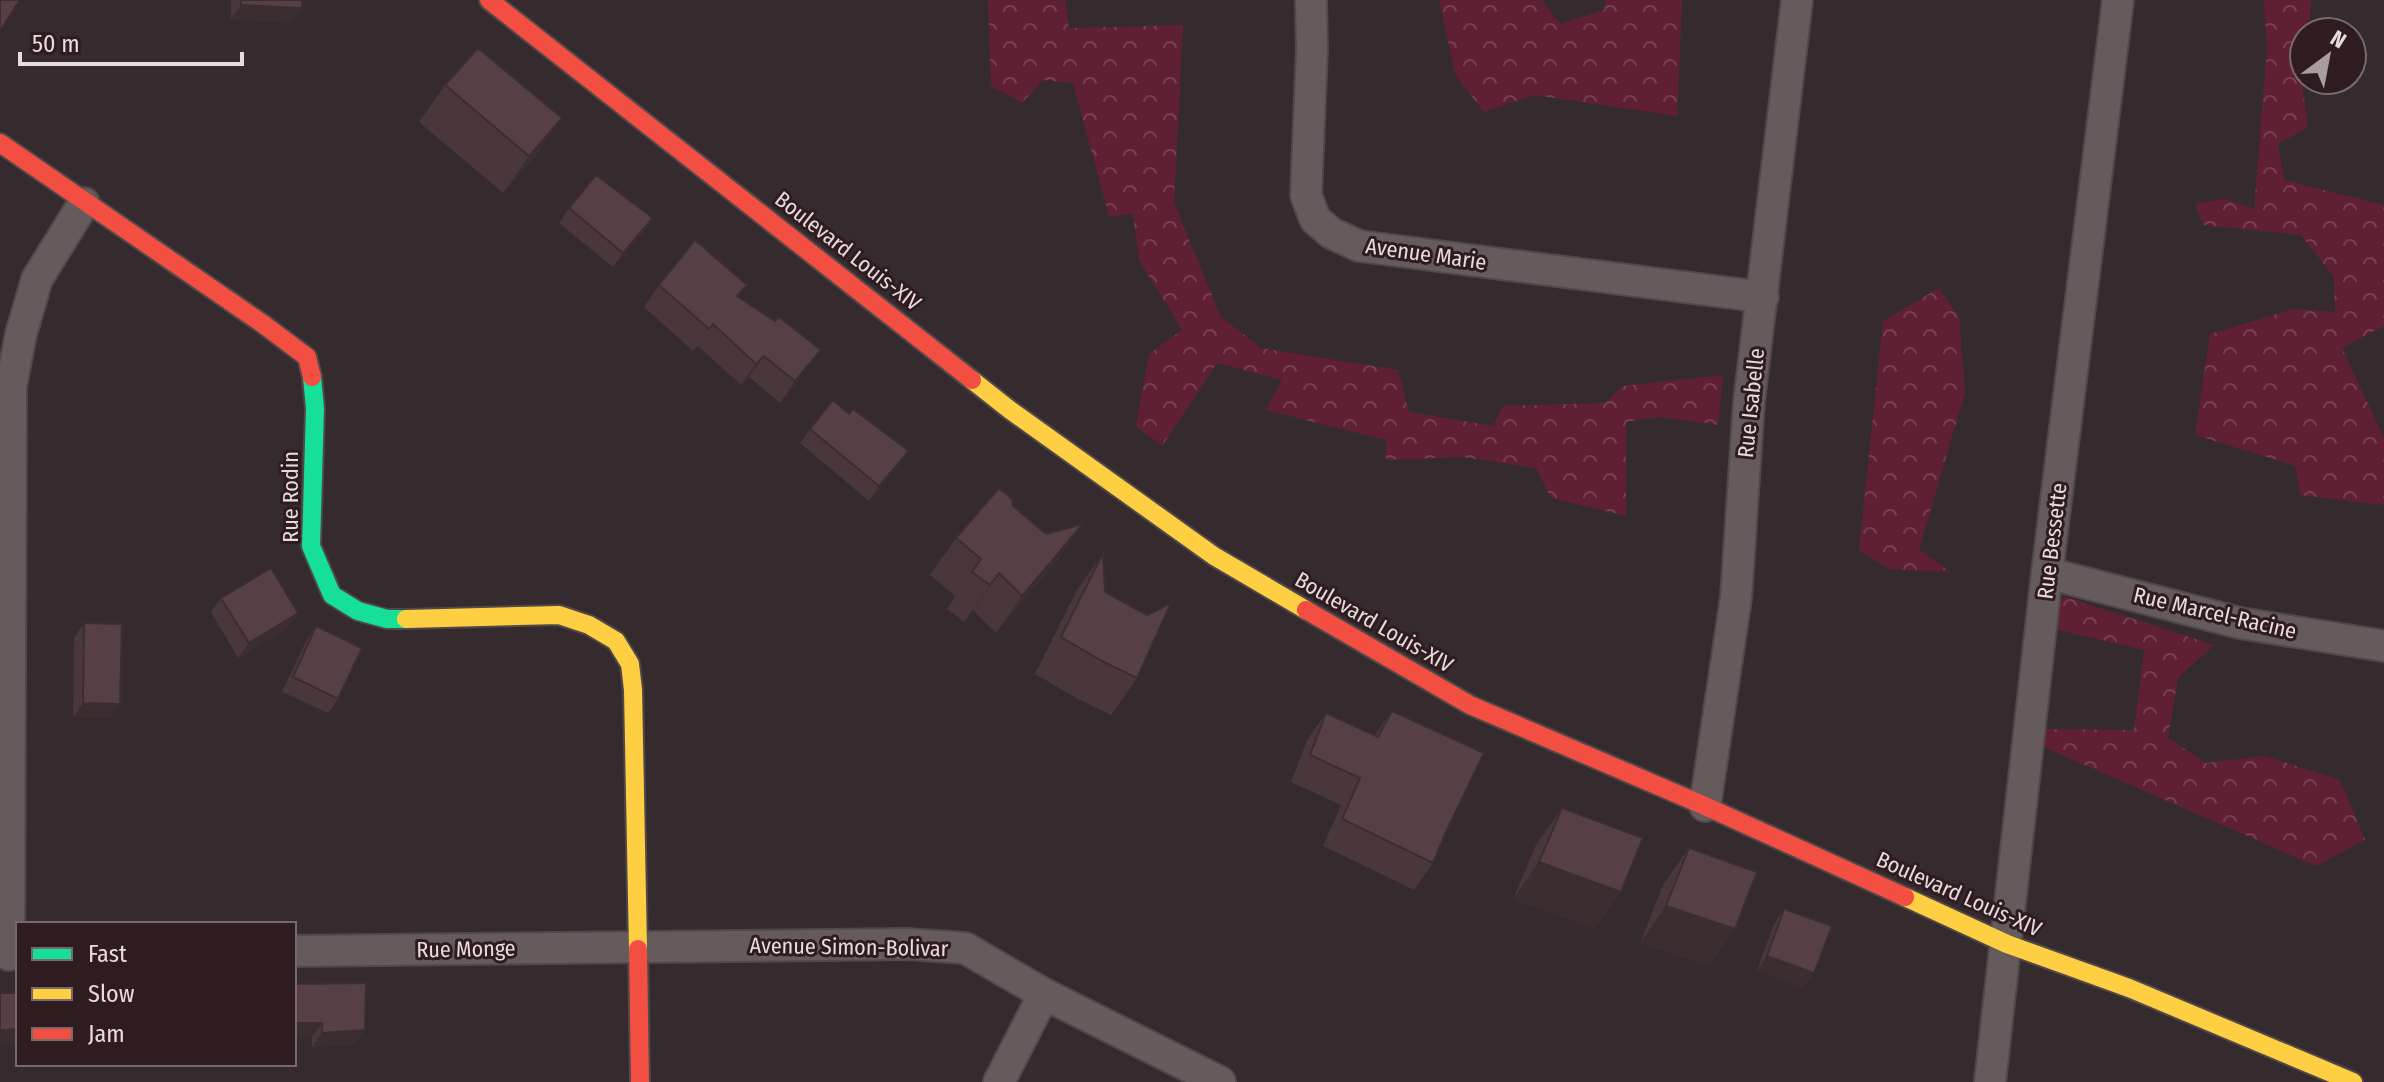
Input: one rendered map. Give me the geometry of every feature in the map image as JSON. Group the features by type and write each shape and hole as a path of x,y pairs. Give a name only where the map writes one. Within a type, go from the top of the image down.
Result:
{"main road":[{"name":"Boulevard Louis-XIV","path":"489,0 1010,410 1214,556 1470,705 1705,806 2007,944 2129,988 2353,1082"},
{"name":"Rue Rodin","path":"0,143 307,357 314,386 315,408 311,546 332,595 358,611 387,619 559,615 589,625 616,641 630,664 633,690 640,1082"}],"street":[{"name":"Avenue Marie","path":"1311,0 1306,195 1315,219 1331,233 1359,246 1763,297"},
{"name":"Rue Isabelle","path":"1705,806 1736,598 1749,402 1797,0"},
{"name":"Rue Bessette","path":"1990,1082 2047,573 2118,0"},
{"path":"9,955 11,386 21,334 37,279 84,203"},
{"name":"Rue Marcel-Racine","path":"2047,573 2240,623 2384,646"},
{"name":"Avenue Simon-Bolivar","path":"638,946 907,944 965,948 1044,994 1220,1082"},
{"name":"Rue Monge","path":"296,951 638,946"},
{"path":"999,1082 1044,994"}],"green space":[{"path":"988,0 1065,0 1069,28 1183,25 1174,203 1221,317 1261,348 1398,370 1409,412 1493,426 1503,406 1605,403 1623,386 1723,375 1718,425 1659,417 1626,422 1626,516 1551,498 1536,468 1463,457 1386,460 1386,440 1266,410 1282,380 1217,363 1162,446 1136,426 1149,354 1182,330 1139,260 1133,214 1109,216 1073,83 1043,80 1022,103 991,86"},
{"path":"1439,0 1542,0 1560,24 1604,10 1606,0 1682,0 1677,116 1534,95 1484,112 1456,76"},
{"path":"2264,0 2311,0 2310,16 2288,16 2288,96 2304,96 2308,127 2278,144 2284,180 2384,205 2384,326 2342,348 2384,438 2384,505 2300,495 2296,466 2195,435 2210,334 2294,309 2335,312 2334,277 2301,235 2203,225 2195,204 2225,199 2254,209 2267,49"},
{"path":"1939,288 1959,317 1965,393 1919,549 1950,572 1889,569 1859,550 1883,321"},
{"path":"2063,596 2214,645 2178,678 2168,738 2206,763 2265,756 2340,780 2365,840 2316,866 2041,746 2045,729 2134,730 2144,650 2054,629"}],"building":[{"path":"0,0 20,0 1,29 0,28"},
{"path":"241,0 302,0 302,8 241,5"},
{"path":"478,48 562,118 529,156 445,85"},
{"path":"596,175 653,218 623,253 569,208"},
{"path":"695,240 747,285 737,296 775,321 779,317 821,350 795,381 764,356 756,364 713,324 709,329 659,285"},
{"path":"833,400 849,414 853,409 909,451 879,486 810,429"},
{"path":"999,488 1012,499 1013,506 1046,534 1083,524 1022,596 999,573 990,585 972,572 981,559 956,538"},
{"path":"1103,553 1105,592 1147,615 1171,603 1137,678 1061,637"},
{"path":"271,568 298,613 249,643 221,598"},
{"path":"84,623 122,624 120,704 83,703"},
{"path":"316,626 362,648 338,699 293,677"},
{"path":"1392,711 1484,753 1433,863 1342,819 1360,778 1310,755 1326,713 1378,737"},
{"path":"1562,808 1643,838 1621,892 1539,862"},
{"path":"1689,848 1757,872 1735,929 1666,906"},
{"path":"1784,909 1832,926 1814,973 1767,956"},
{"path":"366,983 365,1030 322,1033 322,1023 296,1023 296,984"},
{"path":"0,993 16,993 16,1029 0,1030"}],"traffic: fast":[{"path":"312,377 315,408 311,546 332,595 358,611 387,619 406,619"}],"traffic: slow":[{"path":"972,380 1214,556 1306,610"},
{"path":"406,619 559,615 589,625 616,641 630,664 633,690 638,949"},
{"path":"1905,897 2007,944 2129,988 2353,1082"}],"traffic: jam":[{"path":"489,0 972,380"},
{"path":"0,143 263,324 307,357 312,377"},
{"path":"1306,610 1470,705 1705,806 1905,897"},
{"path":"638,949 640,1082"}]}
